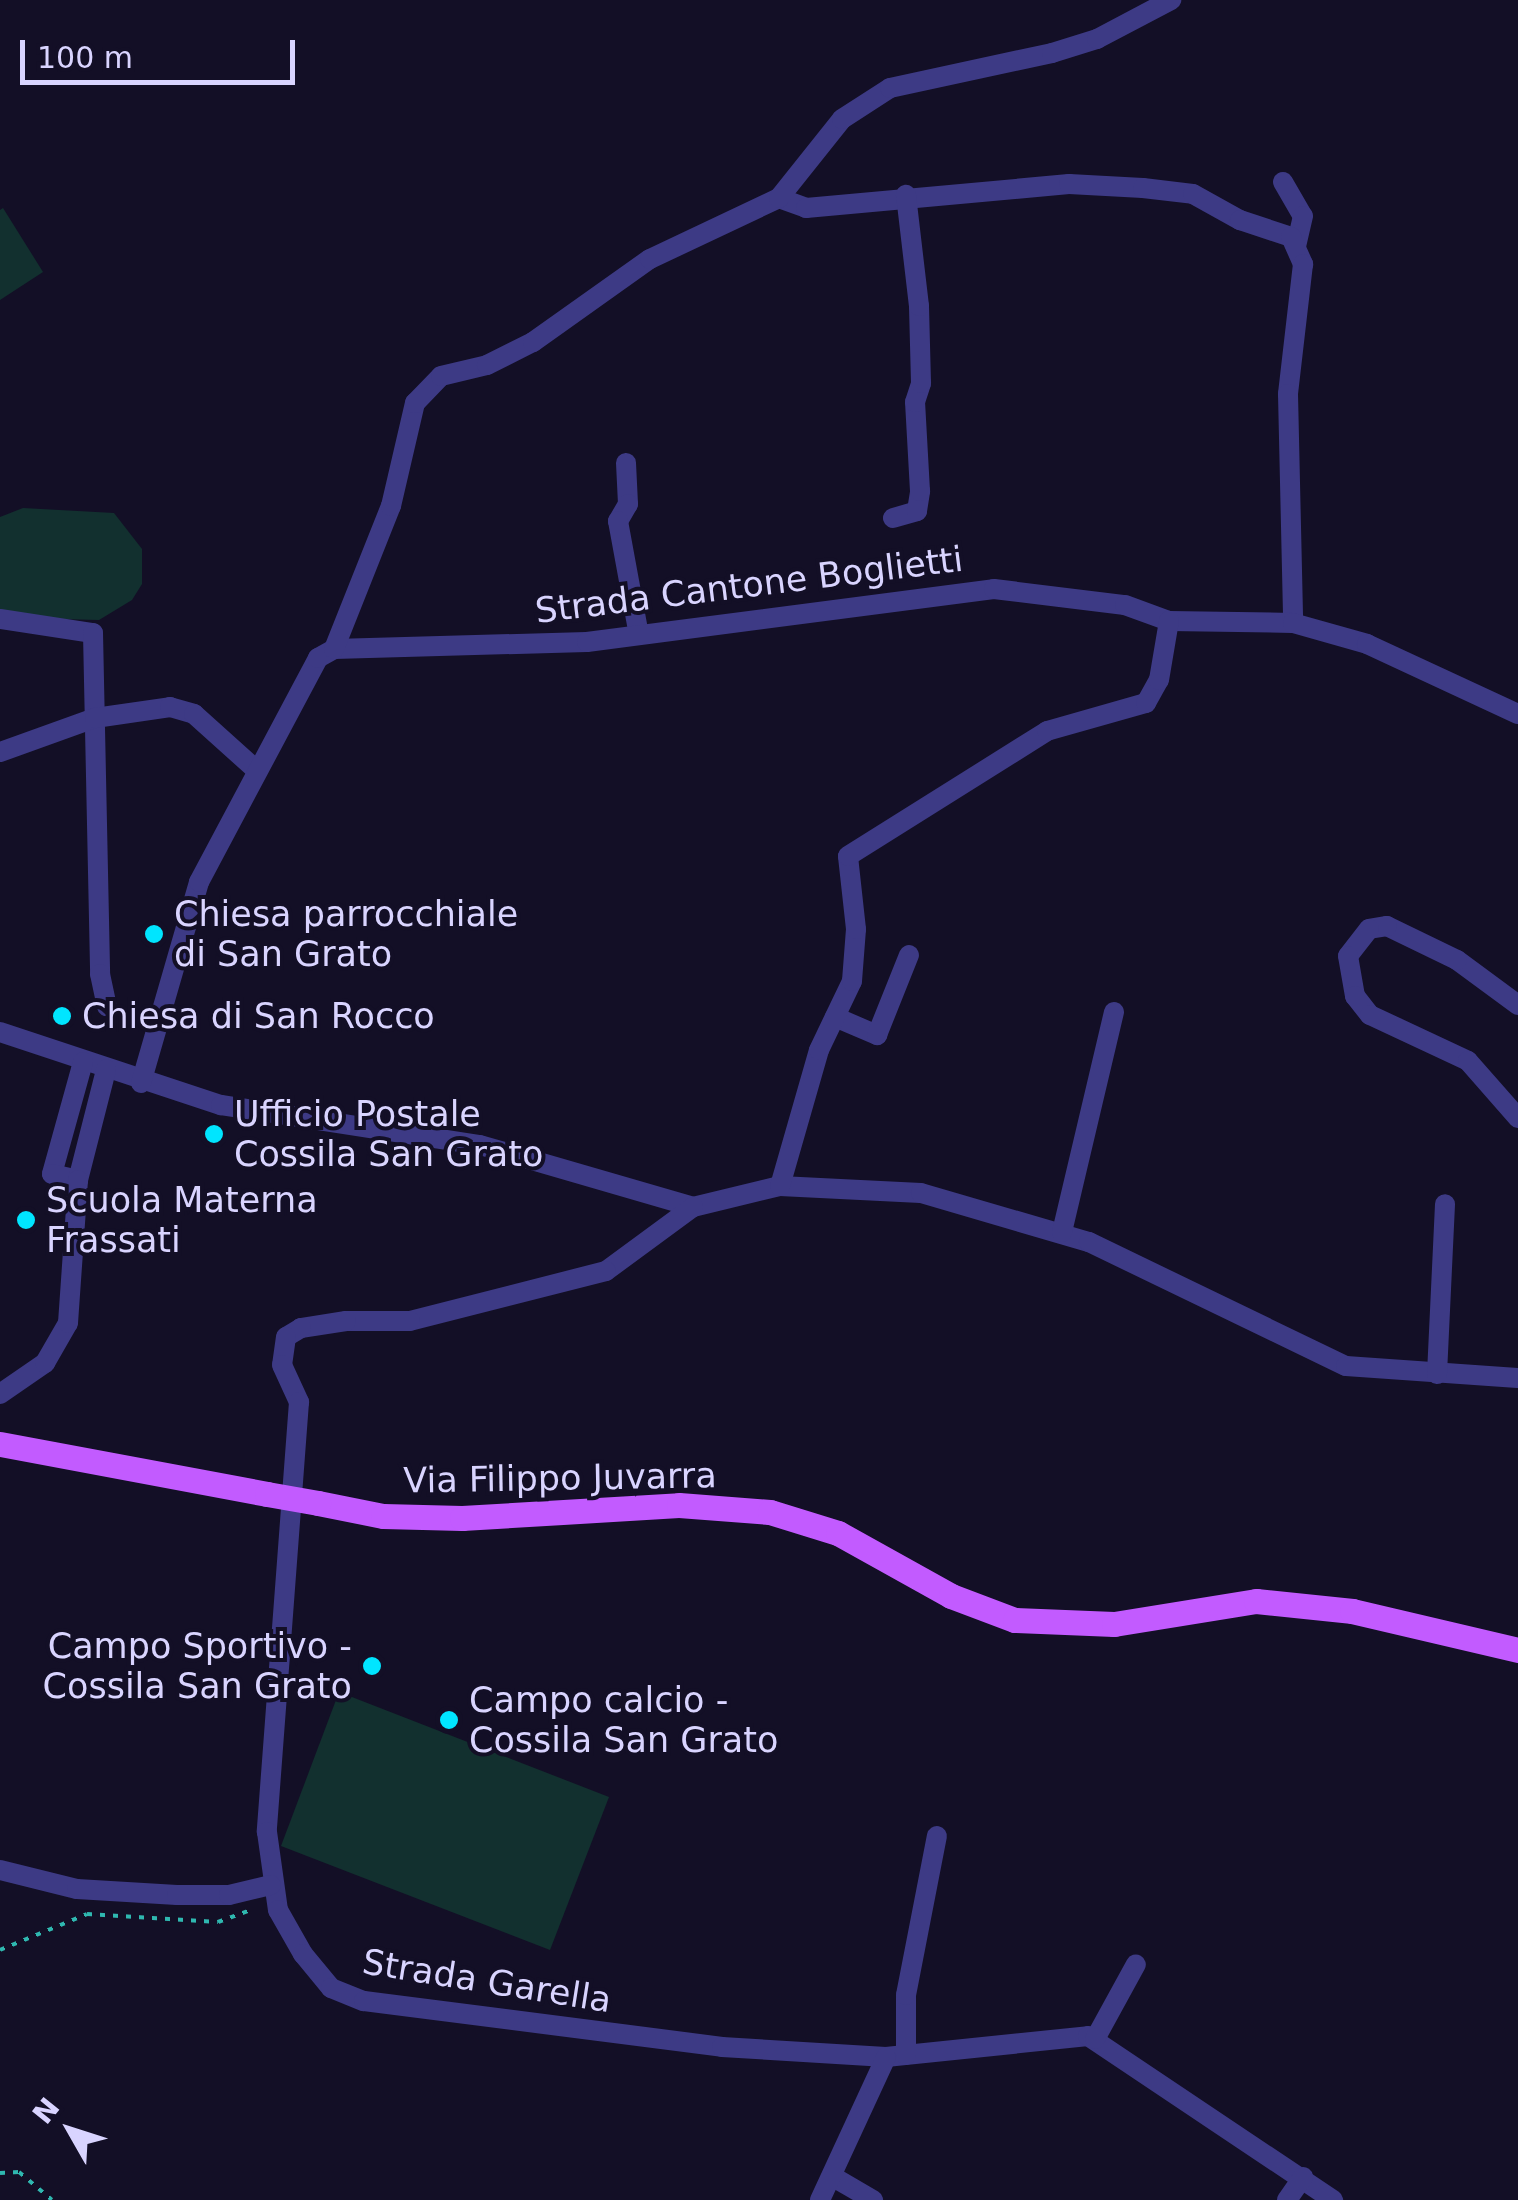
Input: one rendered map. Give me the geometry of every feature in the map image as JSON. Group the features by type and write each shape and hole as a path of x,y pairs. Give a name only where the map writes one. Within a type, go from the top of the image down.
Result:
{"main road":[{"name":"Via Filippo Juvarra","path":"0,1444 382,1516 462,1518 679,1505 770,1512 838,1533 951,1596 1015,1620 1114,1624 1256,1601 1352,1610 1518,1650"}],"street":[{"path":"141,1082 199,882 254,770 318,658 334,649 392,506 415,403 441,376 487,365 533,342 650,259 779,198 842,119 890,88 1052,53 1097,39 1171,0"},
{"path":"1282,182 1304,216 1296,246"},
{"path":"779,198 806,208 906,195 1069,184 1176,192 1291,238 1302,264 1288,394 1293,624"},
{"path":"893,518 917,511 920,491 914,402 921,383 919,306 906,195"},
{"path":"626,463 628,504 618,521 639,635"},
{"name":"Strada Cantone Boglietti","path":"334,649 396,652 639,635 994,588 1107,601 1169,621 1293,624 1367,644 1518,714"},
{"path":"0,619 94,633 100,974 107,1006"},
{"path":"780,1186 794,1123 856,956 848,856 1047,731 1146,703 1160,680 1169,621"},
{"path":"0,752 95,718 170,707 194,714 254,770"},
{"path":"1518,1004 1457,960 1387,926 1369,930 1348,956 1355,996 1370,1015 1440,1042 1468,1061 1518,1118"},
{"path":"835,1017 877,1035 909,956"},
{"path":"1062,1232 1114,1012"},
{"path":"0,1032 141,1082 292,1120 480,1145 694,1207 780,1186 921,1193 1062,1232 1324,1358 1366,1370 1518,1378"},
{"path":"78,1180 52,1174 84,1062"},
{"path":"0,1394 44,1364 68,1323 78,1180 106,1070"},
{"path":"1437,1374 1445,1204"},
{"name":"Strada Garella","path":"694,1207 606,1271 410,1321 346,1321 301,1328 286,1338 282,1364 299,1402 267,1832 273,1890 304,1954 331,1988 364,2001 722,2048 896,2056 1068,2034 1095,2040 1333,2200"},
{"path":"820,2200 896,2056 937,1836"},
{"path":"0,1870 77,1889 177,1895 273,1890"},
{"path":"1095,2040 1136,1964"},
{"path":"1286,2200 1303,2177"},
{"path":"835,2178 873,2200"}],"path":[{"path":"0,1950 86,1914 218,1922 273,1890"},
{"path":"0,2173 19,2172 52,2200"}],"green space":[{"path":"3,208 43,272 0,300 0,210"},
{"path":"23,508 114,513 142,549 142,584 132,600 99,620 20,618 0,609 0,517"},
{"path":"339,1692 609,1797 550,1950 281,1846"}],"place":[{"name":"Chiesa parrocchiale di San Grato","path":"154,934"},
{"name":"Chiesa di San Rocco","path":"62,1016"},
{"name":"Ufficio Postale Cossila San Grato","path":"214,1134"},
{"name":"Scuola Materna Frassati","path":"26,1220"},
{"name":"Campo Sportivo - Cossila San Grato","path":"372,1666"},
{"name":"Campo calcio - Cossila San Grato","path":"449,1720"}]}
